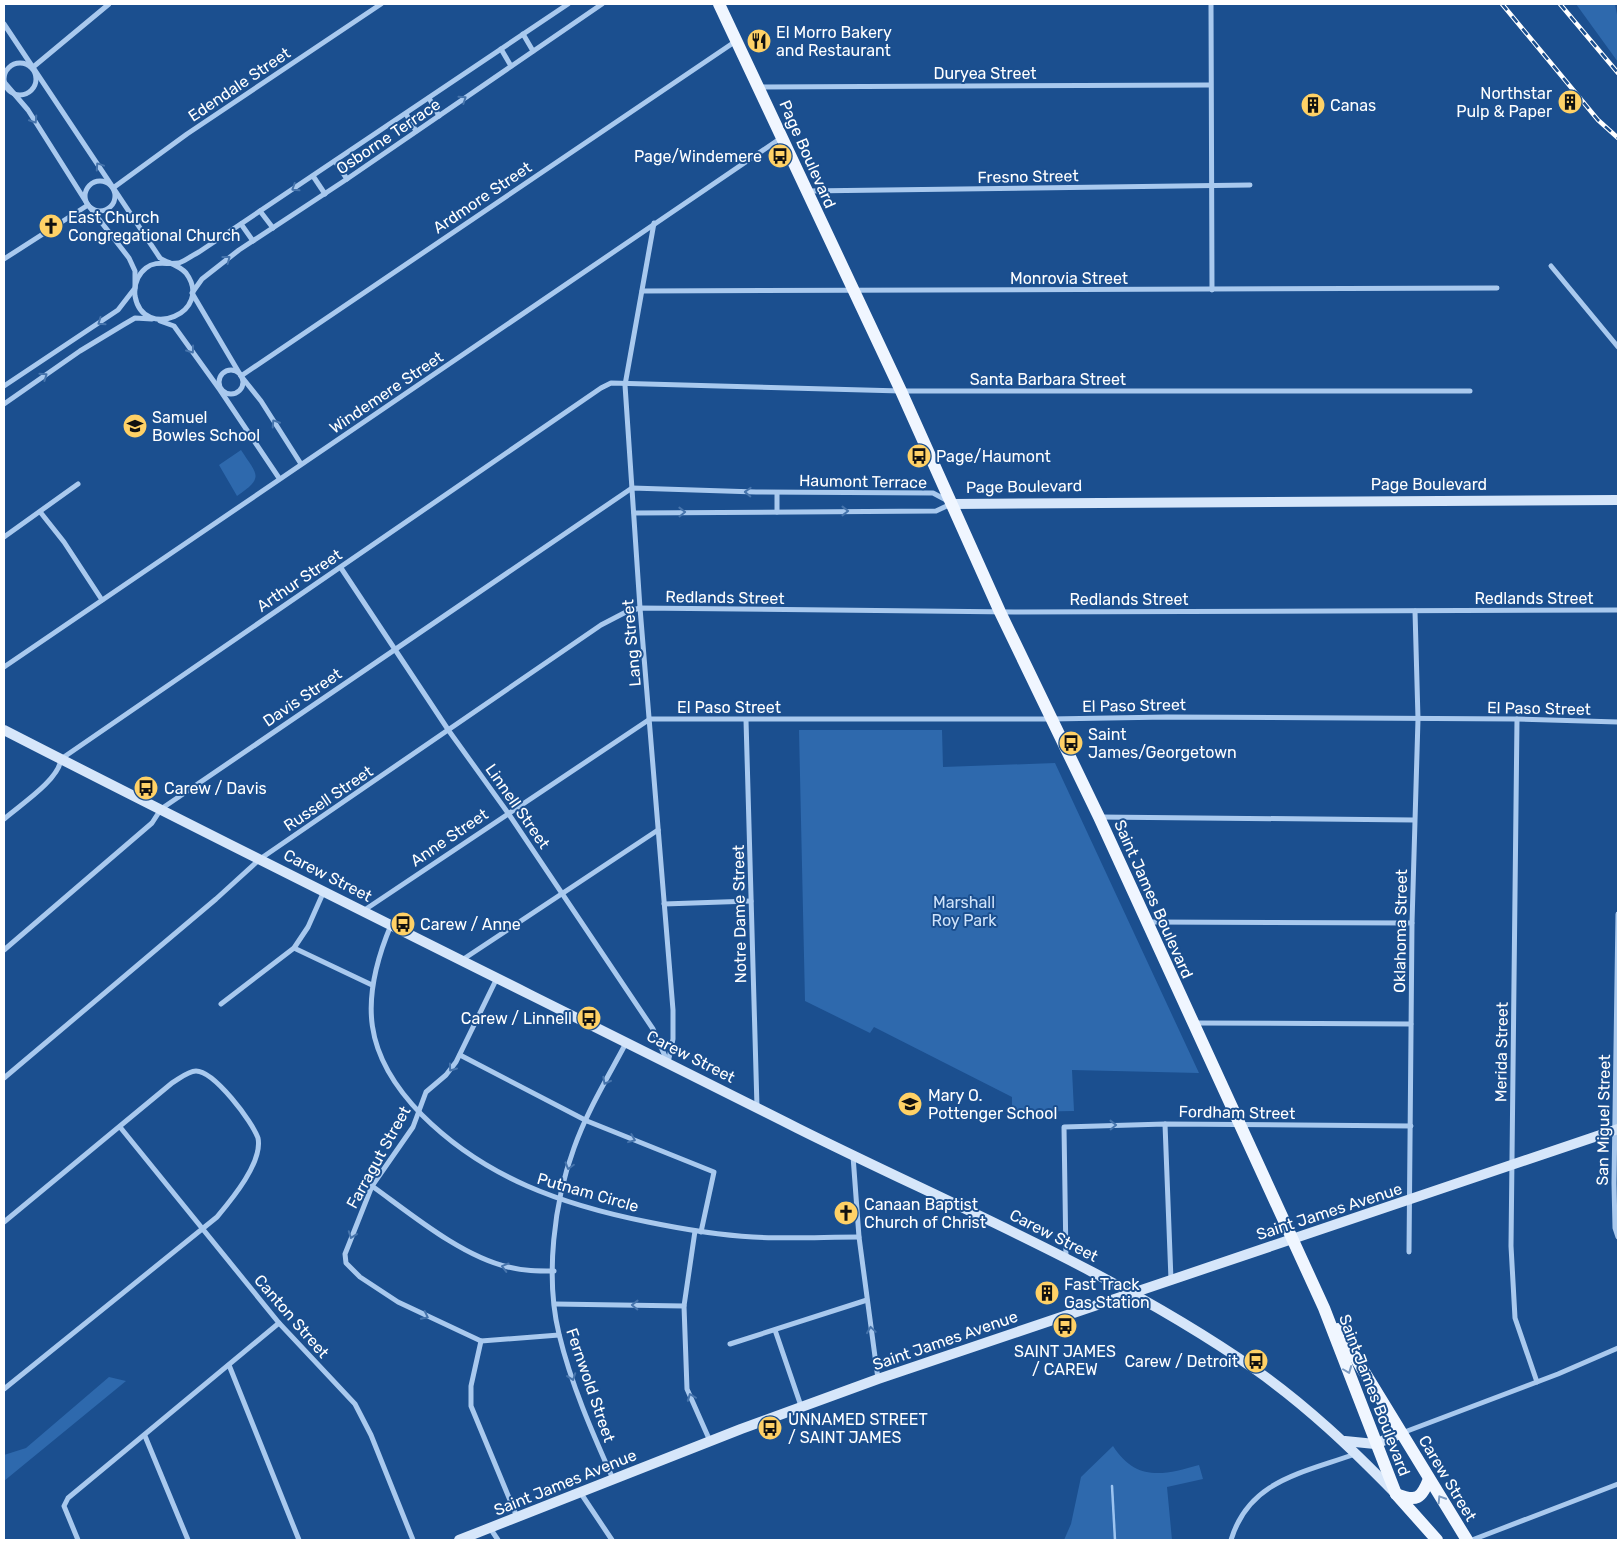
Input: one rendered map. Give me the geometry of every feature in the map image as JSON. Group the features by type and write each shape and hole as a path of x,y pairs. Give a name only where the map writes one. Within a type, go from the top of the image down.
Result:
{"main road":[{"name":"Page Boulevard","path":"720,4 760,86 781,138 901,391 952,504"},
{"name":"Saint James Boulevard","path":"952,504 1050,719 1099,817 1324,1308 1375,1444 1396,1494"},
{"name":"Saint James Boulevard","path":"1324,1308 1402,1433"},
{"name":"Carew Street","path":"1402,1433 1467,1540"},
{"path":"1396,1494 1408,1499 1417,1499 1424,1493 1429,1479"},
{"name":"Carew Street","path":"1396,1494 1437,1540"}],"street":[{"path":"32,68 109,4"},
{"name":"Edendale Street","path":"114,188 187,134 381,4"},
{"name":"Osborne Terrace","path":"167,262 180,262 242,224 568,4"},
{"name":"Osborne Terrace","path":"192,293 202,279 218,265 602,4"},
{"path":"1212,4 1210,85 1212,290"},
{"path":"4,24 160,258 177,265 186,272 191,282 192,293 188,305 180,314 169,319 135,318 80,351 4,404"},
{"path":"523,34 533,51"},
{"name":"Ardmore Street","path":"220,390 224,393 235,394 243,386 241,376 737,40"},
{"path":"501,49 511,66"},
{"path":"21,63 32,68 36,76 36,84 31,91 24,95 16,94 9,90 5,78 10,67 21,63"},
{"path":"4,82 28,110 88,205 129,258 134,271 136,299 142,310 156,319 174,326 279,478"},
{"name":"Duryea Street","path":"760,86 1210,85"},
{"path":"4,94 9,90"},
{"path":"429,98 439,116"},
{"path":"406,114 416,131"},
{"name":"Windemere Street","path":"4,666 279,478 452,364 781,138"},
{"path":"335,161 347,179"},
{"path":"313,176 325,194"},
{"path":"99,180 110,183 114,188 116,198 111,207 101,211 91,209 84,194 89,184 99,180"},
{"name":"Fresno Street","path":"806,191 1250,185"},
{"path":"4,259 88,205"},
{"path":"260,211 273,228"},
{"path":"242,224 253,241"},
{"name":"Lang Street","path":"654,224 625,385 640,608 673,1010 673,1038 668,1063"},
{"path":"4,386 118,310 135,288 144,270 157,263 167,262"},
{"path":"1551,266 1618,348"},
{"name":"Monrovia Street","path":"642,291 1497,288"},
{"path":"192,293 241,376 261,401 301,464"},
{"path":"220,390 218,380 224,372 233,370 241,376"},
{"name":"Arthur Street","path":"4,819 54,776 60,767 60,759 601,388 611,384 625,385"},
{"name":"Santa Barbara Street","path":"625,385 901,391 1470,392"},
{"path":"4,537 78,484"},
{"name":"Haumont Terrace","path":"632,488 777,492 934,493 952,504"},
{"name":"Davis Street","path":"4,950 152,823 162,809 632,488"},
{"path":"777,492 777,512"},
{"name":"Page Boulevard","path":"952,504 1618,500"},
{"name":"Haumont Terrace","path":"634,514 936,511 952,504"},
{"path":"41,512 64,542 102,600"},
{"name":"Linnell Street","path":"341,568 449,731 508,813 653,1029 668,1063"},
{"name":"Redlands Street","path":"640,608 1000,612 1618,610"},
{"name":"Russell Street","path":"4,1078 216,900 260,859 449,731 600,625 640,608"},
{"name":"Oklahoma Street","path":"1409,1252 1412,924 1418,719 1416,611"},
{"name":"El Paso Street","path":"650,719 1050,719 1167,717 1517,719 1618,722"},
{"name":"Anne Street","path":"363,911 650,719"},
{"name":"Merida Street","path":"1517,719 1511,1246 1515,1318 1537,1382"},
{"name":"Notre Dame Street","path":"746,720 757,1107"},
{"name":"Carew Street","path":"4,730 853,1156 1066,1259 1133,1294 1213,1341 1259,1373 1344,1441 1396,1494"},
{"path":"1099,817 1414,820"},
{"path":"462,960 658,830"},
{"path":"221,1004 294,948 308,927 324,891"},
{"path":"664,904 751,901"},
{"name":"San Miguel Street","path":"1618,914 1615,1228 1618,1236"},
{"path":"1146,922 1412,924"},
{"name":"Putnam Circle","path":"391,925 377,960 372,985 372,1016 378,1052 385,1070 397,1088 450,1141 476,1160 521,1185 559,1200 614,1215 701,1232 753,1237 859,1237"},
{"path":"294,948 372,985"},
{"name":"Farragut Street","path":"482,1341 439,1323 382,1293 346,1264 345,1254 372,1186 413,1126 426,1092 452,1069 498,978"},
{"path":"1193,1023 1411,1024"},
{"name":"Fernwold Street","path":"613,1479 590,1427 560,1335 555,1304 554,1244 559,1200 574,1147 626,1042"},
{"path":"460,1055 586,1120 714,1172 701,1232"},
{"path":"4,1222 172,1083 197,1071 204,1073 219,1083 254,1129 258,1138 259,1149 236,1194 217,1217 4,1389"},
{"path":"1164,1124 1171,1281"},
{"name":"Fordham Street","path":"1066,1259 1064,1127 1164,1124 1411,1126"},
{"name":"Canton Street","path":"120,1127 279,1323 355,1404 371,1434 413,1540"},
{"name":"Saint James Avenue","path":"459,1540 801,1406 1171,1281 1292,1238 1617,1130"},
{"path":"853,1156 859,1237 878,1379"},
{"path":"372,1186 444,1236 483,1258 517,1270 554,1271"},
{"path":"695,1231 684,1306 688,1391 710,1441"},
{"path":"730,1344 867,1300"},
{"path":"555,1304 684,1306"},
{"path":"78,1540 64,1506 68,1498 279,1323"},
{"path":"775,1330 801,1406"},
{"path":"517,1517 471,1406 471,1386 482,1341 560,1335"},
{"path":"1402,1433 1537,1382 1618,1348"},
{"path":"229,1365 299,1540"},
{"name":"Carew Street","path":"1344,1441 1375,1444 1402,1433"},
{"path":"145,1436 188,1540"},
{"path":"1231,1540 1240,1516 1263,1491 1280,1481 1356,1454"},
{"path":"1472,1540 1618,1484"},
{"path":"580,1492 612,1540"},
{"path":"490,1528 498,1540"}],"green space":[{"path":"1576,4 1615,4 1618,20 1618,62"},
{"path":"241,450 254,471 255,480 237,496 219,465"},
{"name":"Marshall Roy Park","path":"799,730 942,730 943,767 1055,763 1199,1073 1072,1070 1074,1111 1012,1112 1012,1097 874,1027 870,1033 805,1001"},
{"path":"109,1377 126,1381 4,1481 4,1455 26,1448"},
{"path":"1113,1446 1131,1466 1152,1473 1174,1471 1199,1465 1203,1479 1167,1487 1172,1540 1064,1540 1071,1524 1081,1477"}],"waterway":[{"path":"1112,1486 1115,1540"}],"railway":[{"path":"1502,4 1598,120 1618,138"},
{"path":"1560,4 1618,73"}],"place":[{"name":"El Morro Bakery and Restaurant","path":"759,41"},
{"name":"Northstar Pulp & Paper","path":"1570,102"},
{"name":"Canas","path":"1313,105"},
{"name":"Page/Windemere","path":"780,156"},
{"name":"East Church Congregational Church","path":"51,226"},
{"name":"Samuel Bowles School","path":"135,426"},
{"name":"Page/Haumont","path":"919,456"},
{"name":"Saint James/Georgetown","path":"1071,743"},
{"name":"Carew / Davis","path":"146,788"},
{"name":"Carew / Anne","path":"403,924"},
{"name":"Carew / Linnell","path":"589,1018"},
{"name":"Mary O. Pottenger School","path":"910,1104"},
{"name":"Canaan Baptist Church of Christ","path":"846,1213"},
{"name":"Fast Track Gas Station","path":"1047,1293"},
{"name":"SAINT JAMES / CAREW","path":"1065,1326"},
{"name":"Carew / Detroit","path":"1256,1361"},
{"name":"UNNAMED STREET / SAINT JAMES","path":"770,1428"}]}
